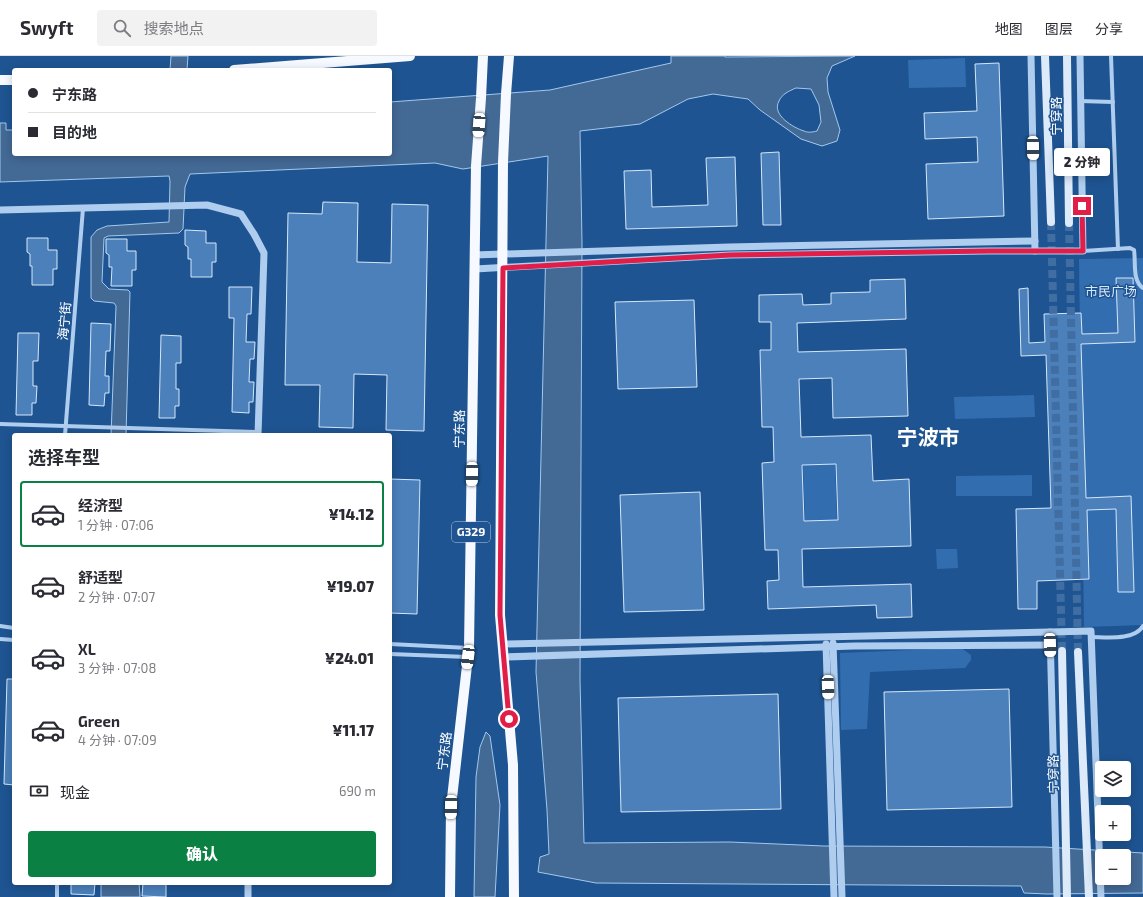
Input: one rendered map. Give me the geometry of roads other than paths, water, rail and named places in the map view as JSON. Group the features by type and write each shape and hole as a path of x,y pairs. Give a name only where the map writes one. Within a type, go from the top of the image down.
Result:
{"main road":[{"path":"259,68 410,56"},
{"name":"宁东路","path":"450,897 451,807 469,652 476,166 483,56"},
{"name":"G329","path":"509,56 503,162 500,615 513,765 514,897"},
{"name":"宁穿路","path":"1045,56 1051,222"},
{"name":"宁穿路","path":"1068,56 1069,223"},
{"path":"0,80 12,80"},
{"name":"宁穿路","path":"1062,651 1067,893"},
{"path":"1078,652 1089,894"}],"street":[{"path":"1031,56 1035,252"},
{"path":"1080,56 1083,251"},
{"path":"1111,56 1118,249"},
{"path":"1080,101 1113,102"},
{"path":"0,210 207,205 240,214 254,234 264,253 258,433"},
{"name":"海宁街","path":"65,433 83,208"},
{"path":"474,255 729,247 1035,241"},
{"path":"475,269 730,255 989,251 1035,252 1130,248 1134,250 1138,284 1143,288"},
{"path":"0,424 230,433"},
{"path":"0,626 12,628"},
{"path":"1091,637 1133,634 1138,632 1143,626"},
{"path":"503,644 1091,631 1101,894"},
{"path":"1050,632 1057,893"},
{"path":"825,637 830,646 842,897"},
{"path":"833,637 830,646 834,897"},
{"path":"0,639 12,640"},
{"path":"392,644 469,652"},
{"path":"504,657 830,646 1050,645"},
{"path":"392,654 469,652"},
{"path":"57,897 58,885"},
{"path":"248,885 248,897"}],"tunnel":[{"path":"1051,222 1062,651"},
{"path":"1069,223 1078,652"}],"district":[{"name":"宁波市","path":"928,438"}],"park label":[{"name":"市民广场","path":"1111,291"}]}
